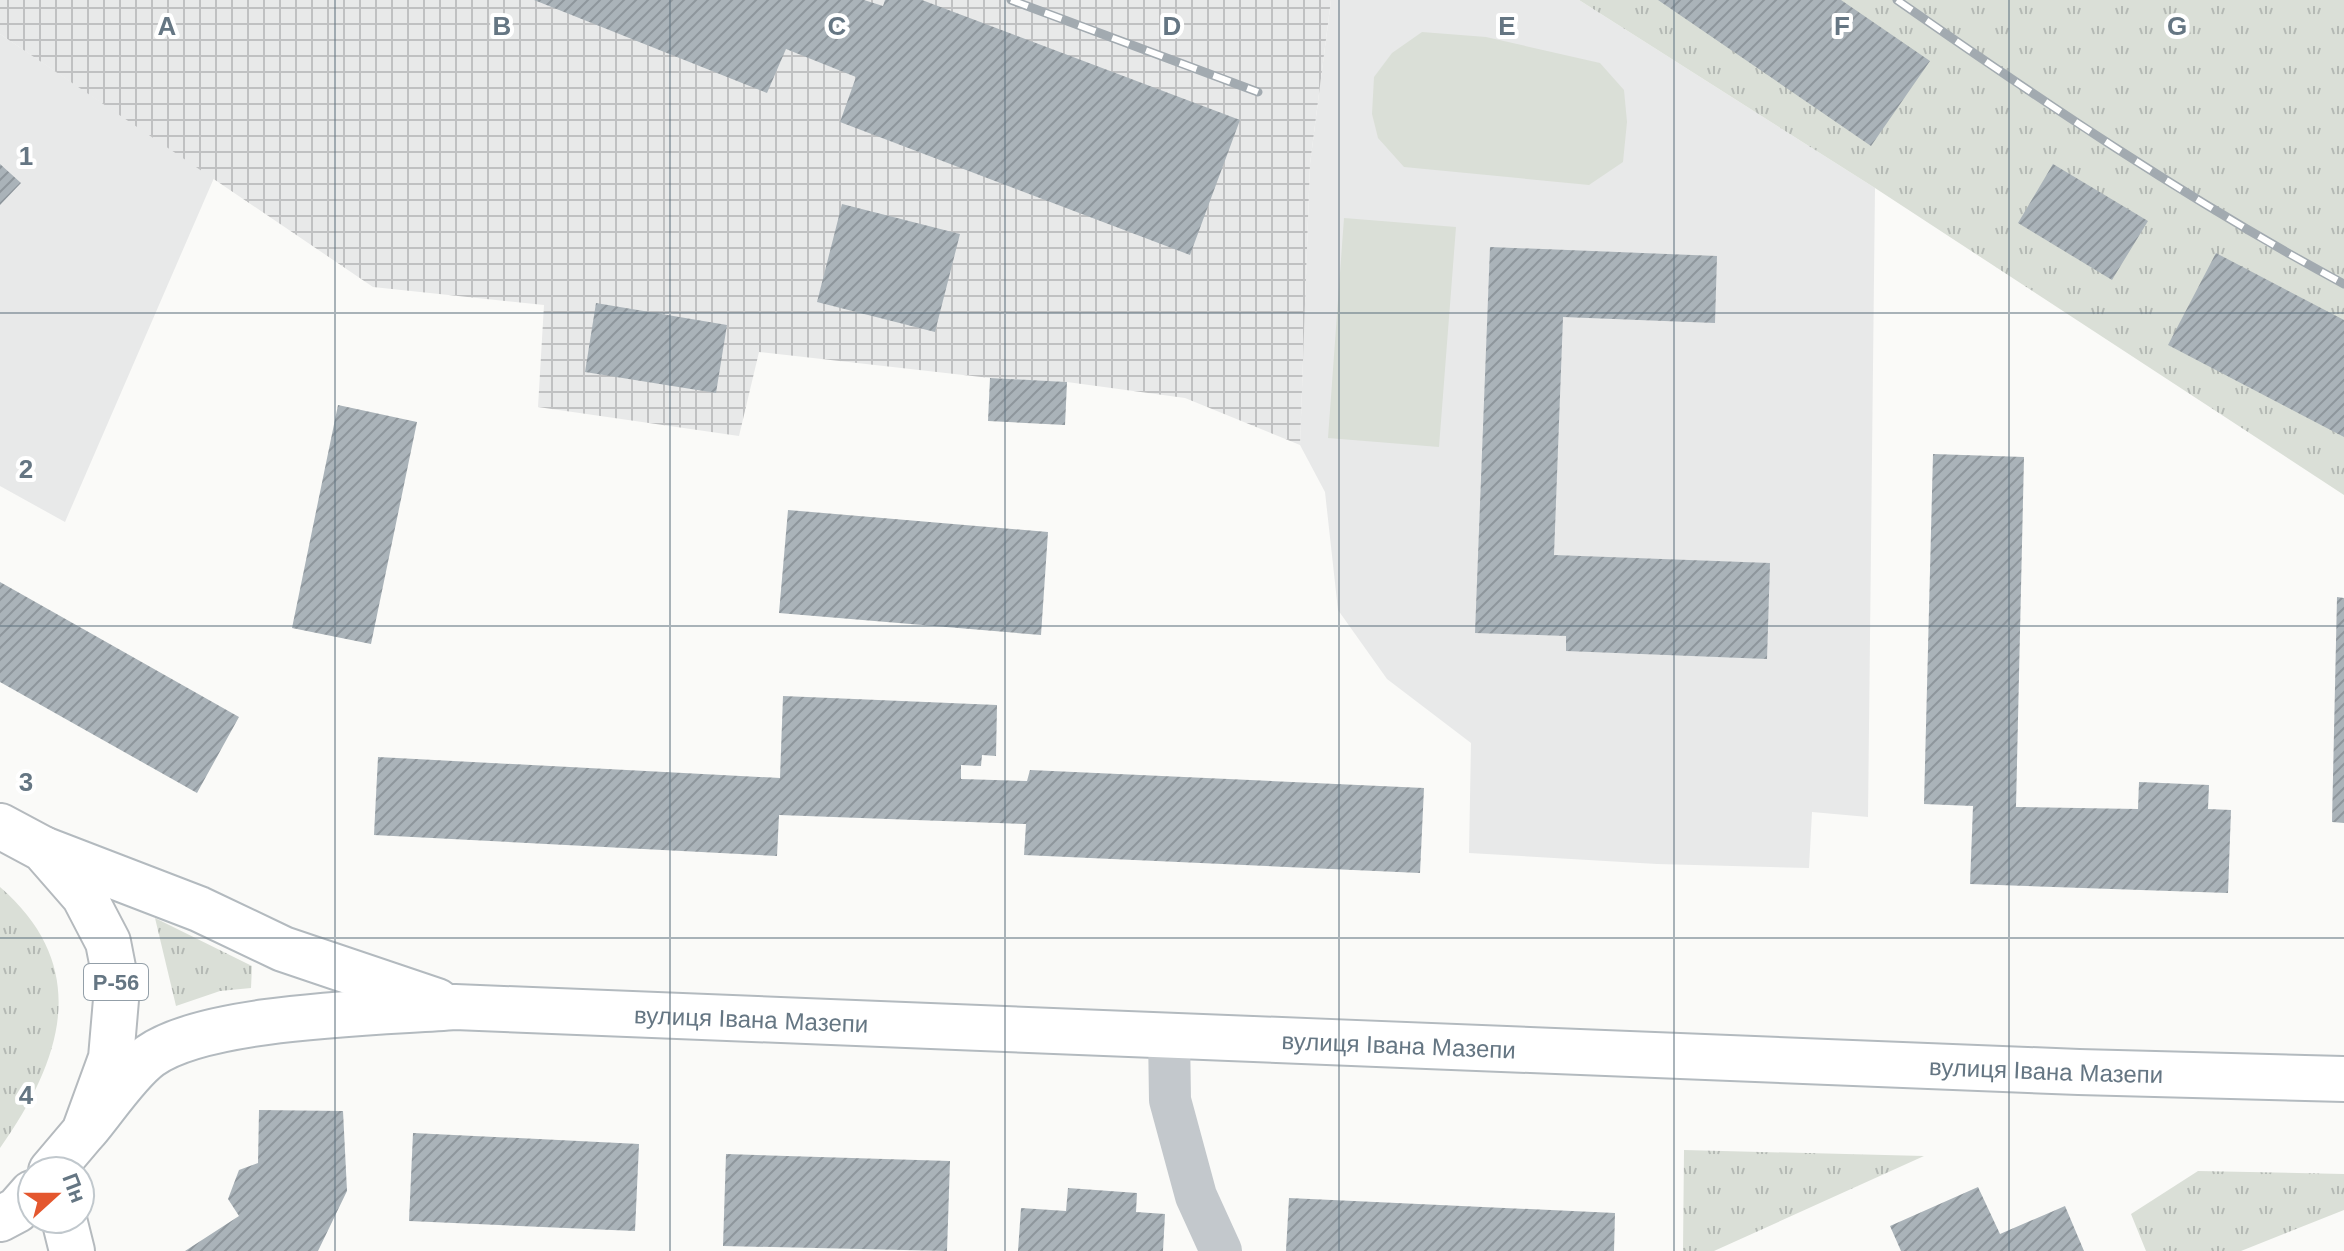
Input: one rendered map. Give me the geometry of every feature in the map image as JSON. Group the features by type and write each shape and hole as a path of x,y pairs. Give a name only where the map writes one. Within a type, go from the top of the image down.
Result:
{"main road":[{"name":"Р-56","path":"0,826 43,849 84,896 108,942 117,988 111,1058 79,1152"},
{"name":"вулиця Івана Мазепи","path":"43,849 199,909 283,949 455,1007"},
{"name":"вулиця Івана Мазепи","path":"79,1152 150,1057 203,1033 279,1021 455,1007 2079,1072 2344,1079"}],"street":[{"path":"1169,1035 1170,1100 1196,1196 1221,1251"}],"shaded area":[{"path":"0,0 1331,0 1310,164 1300,445 1185,398 1067,382 990,378 759,352 739,436 538,407 544,305 373,287 0,34"},
{"path":"1331,0 1579,0 1875,188 1868,817 1812,812 1809,868 1657,864 1469,853 1471,743 1387,679 1338,610 1325,492 1300,445 1310,164"},
{"path":"0,34 214,178 65,522 0,486"}],"green space":[{"path":"1579,0 2344,0 2344,495 1875,188"},
{"path":"1422,32 1486,37 1600,63 1624,90 1627,122 1623,162 1589,185 1404,167 1378,138 1372,114 1374,77 1392,53"},
{"path":"1344,218 1456,227 1439,447 1328,438"},
{"path":"0,887 29,918 48,949 57,981 58,1014 52,1047 40,1081 0,1148"},
{"path":"155,918 252,966 251,988 220,991 176,1006"},
{"path":"1684,1150 1924,1156 1714,1251 1683,1251"},
{"path":"2198,1171 2344,1174 2344,1210 2241,1251 2146,1251 2131,1214"}],"building":[{"path":"534,0 864,0 883,6 885,0 922,0 1240,120 1190,255 840,122 856,77 786,49 767,93"},
{"path":"1658,0 1841,0 1930,61 1871,146"},
{"path":"0,164 21,183 0,205"},
{"path":"2053,164 2148,221 2112,280 2018,223"},
{"path":"842,204 960,234 935,332 817,302"},
{"path":"1490,247 1717,256 1715,323 1563,317 1554,555 1770,563 1767,659 1566,651 1566,636 1475,633"},
{"path":"2216,253 2344,320 2344,437 2168,345"},
{"path":"596,303 727,325 716,393 585,372"},
{"path":"990,378 1067,382 1065,425 988,421"},
{"path":"338,405 417,422 371,644 292,628"},
{"path":"1933,454 2024,457 2016,807 2138,809 2139,782 2209,785 2208,809 2231,810 2228,893 1970,884 1973,806 1924,804"},
{"path":"788,510 1048,532 1041,635 779,613"},
{"path":"0,582 239,717 197,793 0,682"},
{"path":"2337,597 2344,598 2344,823 2332,822"},
{"path":"783,696 997,705 996,756 982,755 981,766 961,765 961,779 1027,781 1030,770 1424,788 1420,873 1024,855 1026,824 779,815 777,856 374,835 378,757 780,778"},
{"path":"259,1110 343,1111 347,1191 318,1251 185,1251 239,1216 228,1199 239,1170 258,1163"},
{"path":"413,1133 639,1144 635,1231 409,1221"},
{"path":"726,1154 950,1161 947,1251 723,1246"},
{"path":"1978,1187 2000,1234 2065,1206 2084,1251 1901,1251 1890,1226"},
{"path":"1068,1188 1137,1193 1136,1212 1165,1214 1163,1251 1018,1251 1021,1208 1066,1211"},
{"path":"1289,1198 1615,1213 1614,1251 1286,1251"}],"railway":[{"path":"1011,0 1258,92"},
{"path":"1897,0 2116,148 2344,284"}]}
